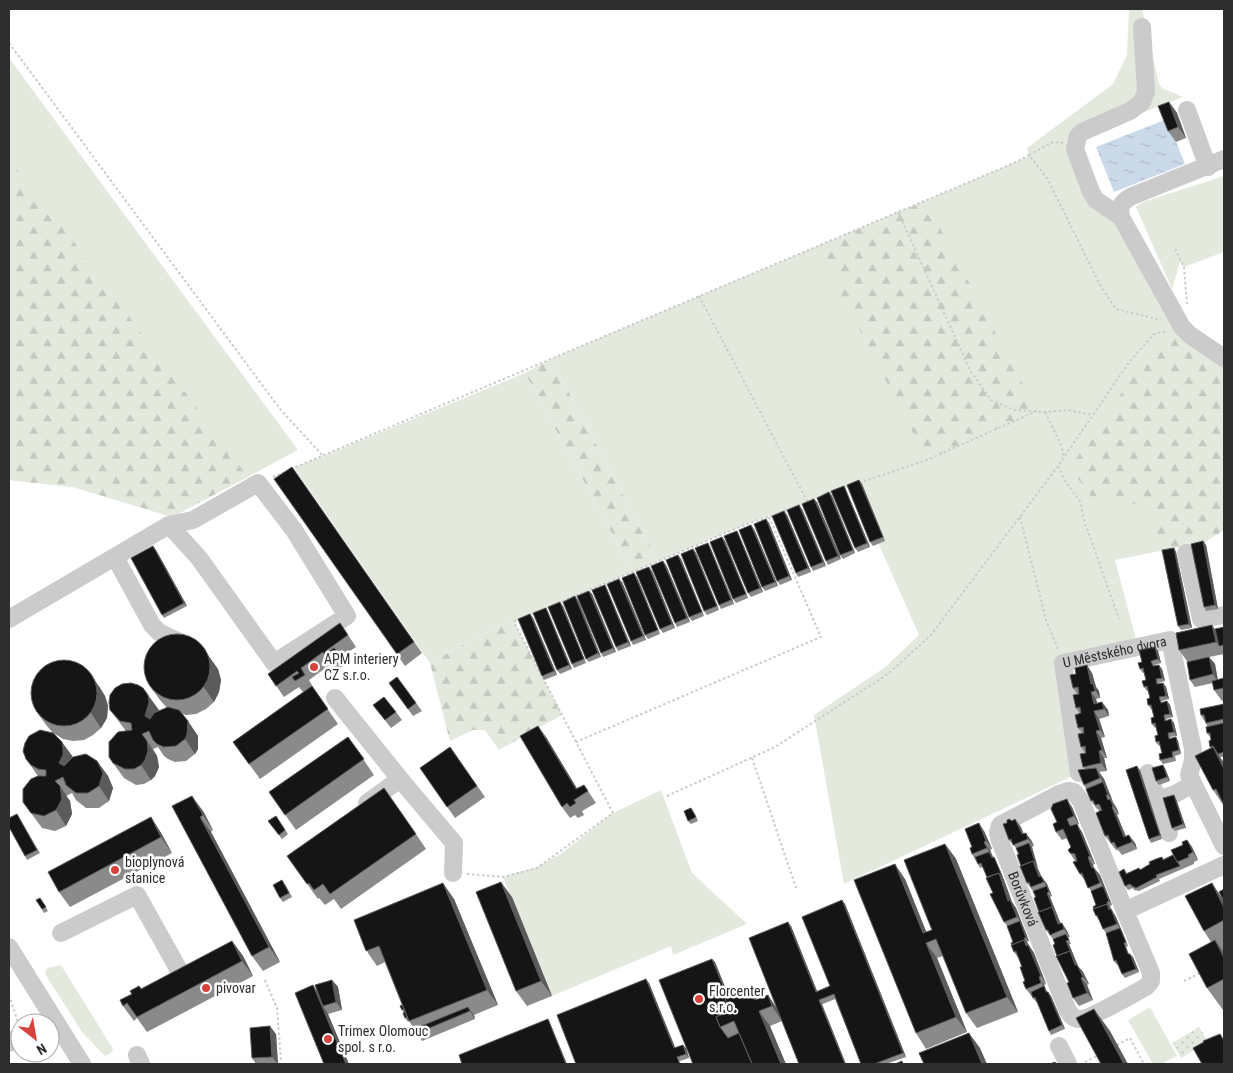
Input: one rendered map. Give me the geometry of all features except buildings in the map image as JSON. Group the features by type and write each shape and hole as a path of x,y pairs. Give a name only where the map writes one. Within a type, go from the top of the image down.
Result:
{"street":[{"path":"1120,217 1096,200 1091,192 1075,149 1078,136 1082,132 1130,111 1142,102 1146,92 1142,27"},
{"path":"1186,110 1208,166"},
{"path":"1224,159 1130,197 1119,208 1120,217 1182,327 1190,336 1224,358"},
{"path":"9,619 170,525 193,520 258,483 294,530 347,616 274,663 199,558 170,525"},
{"path":"1186,553 1201,619 1217,616"},
{"path":"115,556 152,625 160,633 182,643"},
{"name":"U Městského dvora","path":"1078,773 1063,663 1170,640 1193,749 1191,779"},
{"path":"335,698 454,843 453,873"},
{"path":"1148,773 1169,833"},
{"path":"353,813 400,779"},
{"path":"1158,800 1175,794 1191,779 1224,846"},
{"name":"Borůvková","path":"1068,791 1074,792 1079,798 1125,911 1151,973 1151,981 1146,987 1092,1015 1076,1019 1067,1009 1014,878 998,836 1000,825 1059,794 1068,791"},
{"path":"1125,911 1224,865"},
{"path":"61,933 137,895 180,972"},
{"path":"9,946 43,1013"},
{"path":"60,1036 82,1064"},
{"path":"1059,1046 1077,1063"}],"path":[{"path":"9,43 280,409 323,456"},
{"path":"258,483 1014,163 1053,142 1060,142 1075,149"},
{"path":"1029,155 1047,178 1100,285 1116,309 1152,317 1182,327"},
{"path":"898,212 971,372 991,400 1014,410 1045,412 1069,410 1093,415"},
{"path":"1175,249 1184,267 1184,288 1188,307"},
{"path":"699,296 807,501"},
{"path":"667,796 775,747 888,674 931,635 1058,466 1130,362 1154,334 1182,327"},
{"path":"853,485 927,460 1037,411"},
{"path":"1045,412 1061,445 1064,457"},
{"path":"1058,466 1080,501 1085,523 1119,619"},
{"path":"532,614 752,522 826,495"},
{"path":"1020,516 1046,620 1063,663"},
{"path":"576,742 821,637 769,517"},
{"path":"453,873 503,877 537,868 613,813 514,622 523,618"},
{"path":"752,757 796,888"},
{"path":"1184,981 1201,972"},
{"path":"265,980 277,1008 281,1062"},
{"path":"9,995 15,1013"},
{"path":"1117,1045 1130,1038 1144,1064"},
{"path":"1077,1063 1100,1055"}],"green space":[{"path":"1129,9 1142,9 1159,84 1162,88 1183,97 1091,133 1075,149 1182,336 1224,530 1165,550 1115,560 1138,647 1064,663 1079,773 844,884 814,715 884,668 919,635 853,486 752,522 658,561 551,359 1029,156 1027,148 1113,84 1127,55"},
{"path":"9,58 298,450 172,517 73,487 9,480"},
{"path":"9,163 25,176 248,477 172,517 73,487 9,480"},
{"path":"1224,176 1224,252 1184,267 1180,262 1172,289 1136,207 1143,202"},
{"path":"926,201 1037,411 927,460 817,247"},
{"path":"1182,336 1224,363 1224,530 1201,545 1162,550 1153,523 1146,512 1130,503 1093,499 1078,479 1075,460 1155,345"},
{"path":"551,359 658,561 633,572 525,373"},
{"path":"525,373 633,572 514,622 496,627 430,663 294,468"},
{"path":"514,622 562,715 499,750 485,730 473,730 450,741 430,663 496,627"},
{"path":"661,790 692,873 747,924 673,955 671,946 552,996 503,877 537,867 562,853 613,813"},
{"path":"61,965 113,1049 111,1053 105,1056 82,1032 47,977 45,973 47,968"},
{"path":"1150,1007 1177,1056 1161,1064 1153,1064 1128,1020"},
{"path":"1199,1027 1208,1042 1181,1058 1172,1043"}],"water":[{"path":"1167,119 1185,164 1114,192 1096,147"}],"place":[{"name":"APM interiery CZ s.r.o.","path":"314,667"},
{"name":"bioplynová stanice","path":"115,870"},
{"name":"pivovar","path":"206,988"},
{"name":"Florcenter s.r.o.","path":"699,999"},
{"name":"Trimex Olomouc spol. s r.o.","path":"328,1039"}]}
